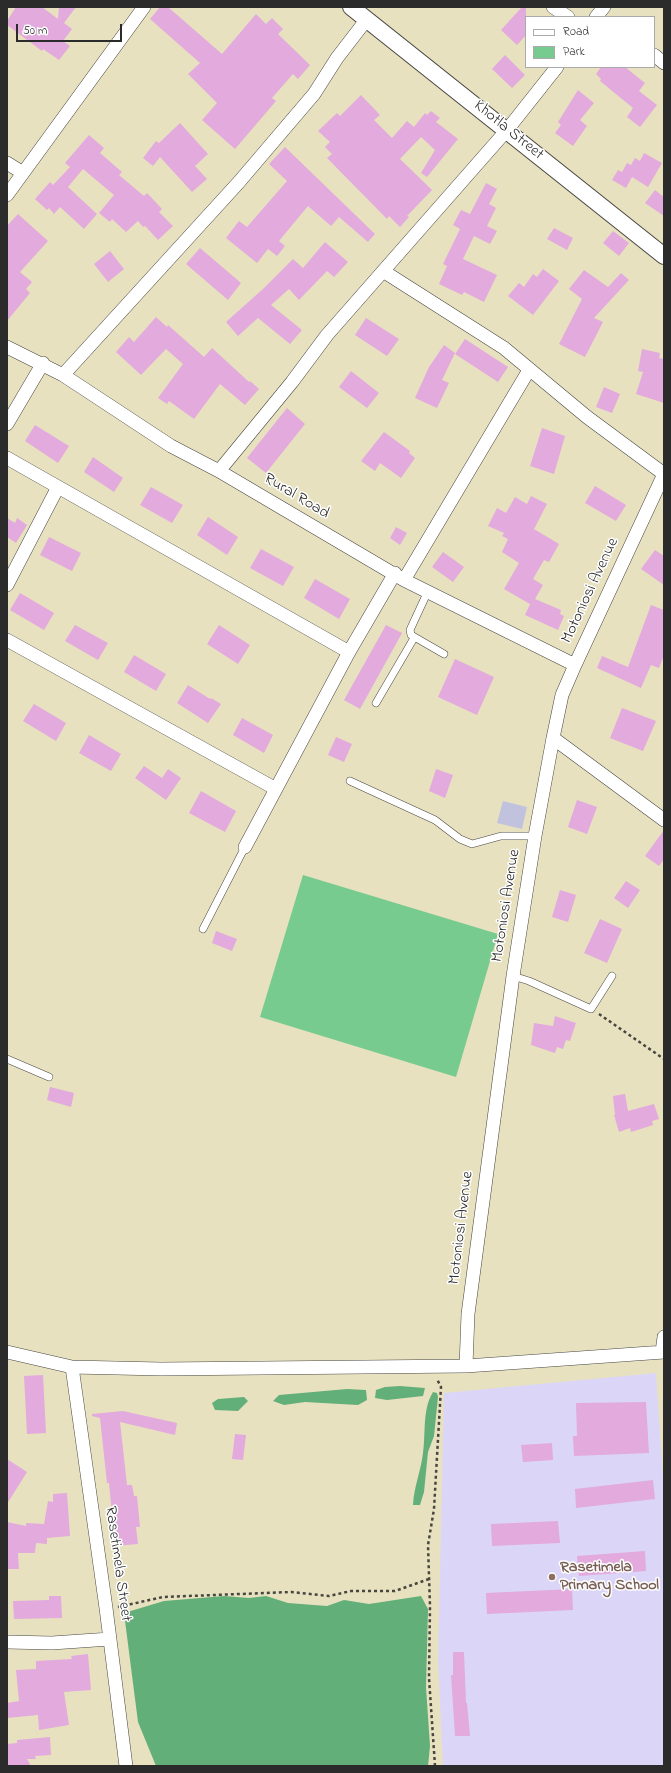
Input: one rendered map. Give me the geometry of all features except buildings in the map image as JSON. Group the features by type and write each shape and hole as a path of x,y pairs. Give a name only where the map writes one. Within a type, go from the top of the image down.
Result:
{"street":[{"path":"7,195 144,7"},
{"name":"Khotla Street","path":"351,7 664,256"},
{"path":"553,7 566,16"},
{"path":"63,375 239,182 314,94 337,58 367,19"},
{"path":"655,56 664,63"},
{"path":"219,471 292,382 327,335 507,130 556,68"},
{"path":"7,163 23,173"},
{"path":"383,271 504,348 587,418 664,474"},
{"name":"Rural Road","path":"7,347 43,363 172,446 219,471 316,529 399,576 575,665"},
{"path":"7,424 43,363"},
{"path":"245,847 349,652 399,576 529,370"},
{"path":"7,458 349,652"},
{"name":"Motoniosi Avenue","path":"466,1366 468,1314 513,976 535,836 562,695 664,474"},
{"path":"7,585 58,487"},
{"path":"7,640 276,789"},
{"path":"553,738 664,820"},
{"path":"7,1352 72,1367 161,1369 431,1367 466,1366 663,1352 664,1337"},
{"name":"Rasetimela Street","path":"72,1367 106,1608 126,1766"},
{"path":"7,1642 52,1643 110,1639"}],"lane":[{"path":"428,591 410,630 411,635 444,654"},
{"path":"376,703 414,638"},
{"path":"350,781 435,820 460,839 472,844 501,836 535,836"},
{"path":"203,929 245,847"},
{"path":"513,976 529,981 591,1009 612,976"},
{"path":"7,1059 49,1077"}],"path":[{"path":"591,1009 664,1059"},
{"path":"431,1367 441,1387 434,1509 428,1545 429,1678 435,1766"},
{"path":"106,1608 163,1597 291,1592 329,1596 351,1591 395,1591 429,1578"}],"shaded area":[{"path":"503,801 527,807 522,829 497,823"},
{"name":"Rasetimela Primary School","path":"656,1373 664,1493 664,1766 443,1766 438,1661 444,1393"}],"green space":[{"path":"303,875 498,934 456,1077 260,1017"},
{"path":"400,1386 425,1388 423,1396 387,1400 375,1398 376,1390 385,1387"},
{"path":"347,1389 366,1390 367,1400 358,1405 305,1402 284,1405 273,1401 279,1395"},
{"path":"433,1392 437,1393 438,1397 434,1436 428,1452 424,1492 420,1505 413,1505 423,1453 427,1406"},
{"path":"244,1397 248,1401 238,1411 215,1410 212,1403 218,1399"},
{"path":"224,1596 249,1598 266,1596 288,1603 327,1606 344,1600 369,1604 421,1596 428,1609 426,1687 430,1746 428,1766 156,1766 138,1722 124,1613 164,1601"}],"place":[{"name":"Rasetimela Primary School","path":"552,1577"}]}
